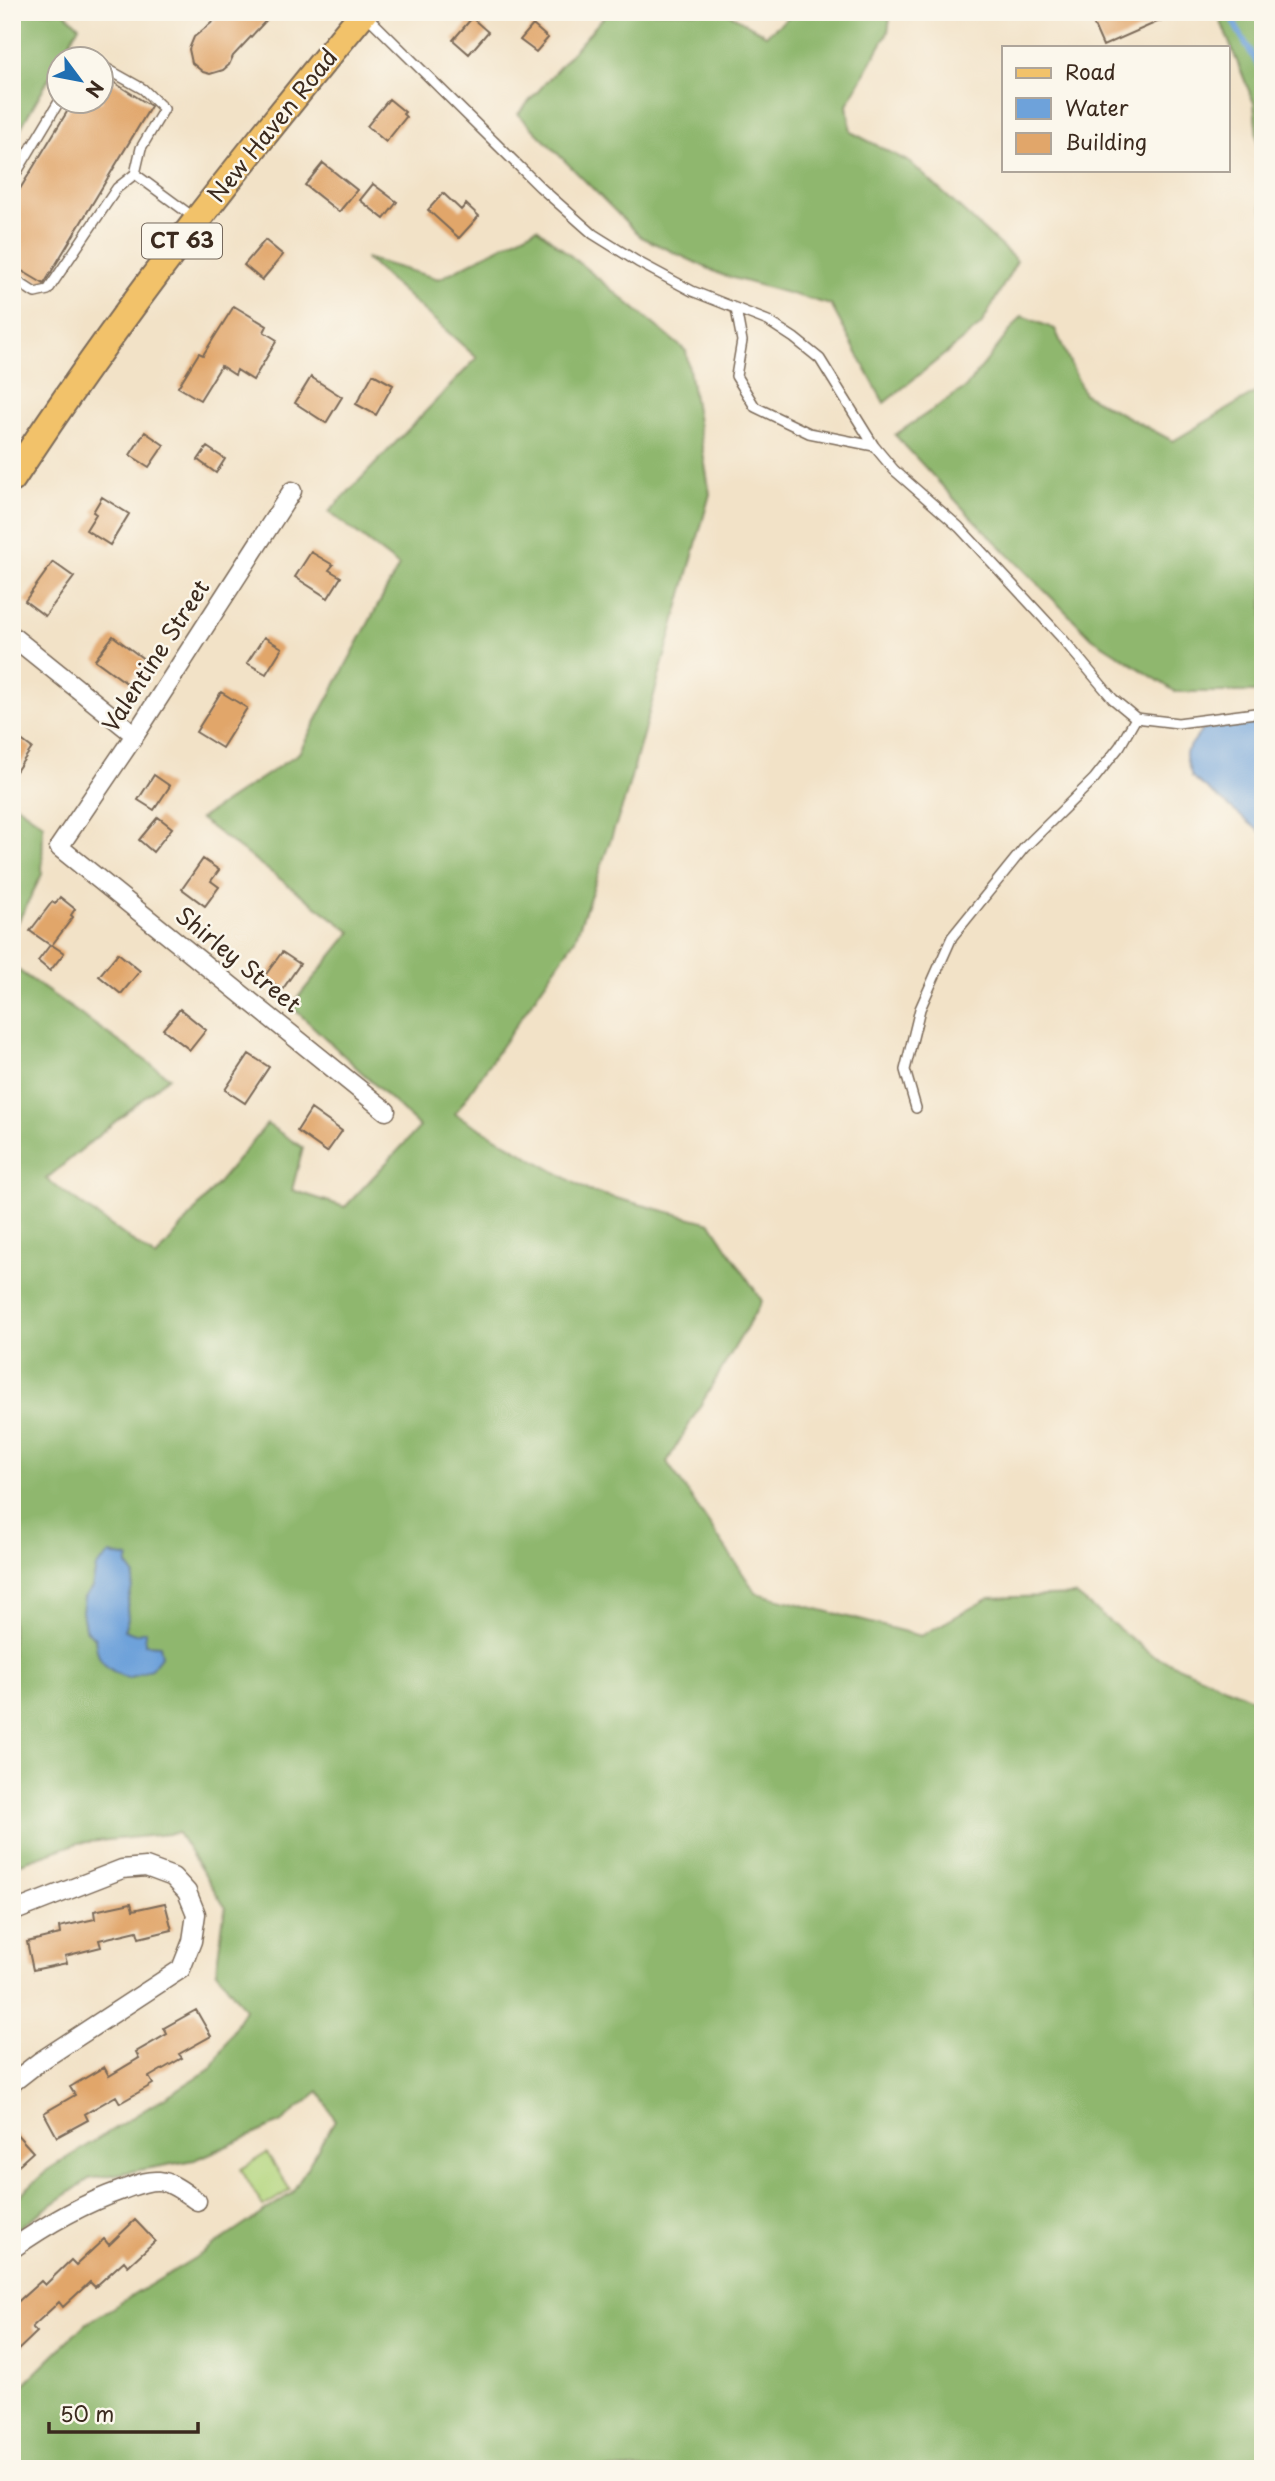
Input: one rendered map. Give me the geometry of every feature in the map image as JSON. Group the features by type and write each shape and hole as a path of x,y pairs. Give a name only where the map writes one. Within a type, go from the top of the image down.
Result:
{"main road":[{"name":"New Haven Road","path":"12,480 97,355 258,140 364,13"}],"street":[{"name":"Valentine Street","path":"59,847 135,735 292,491"},
{"path":"12,636 135,735"},
{"name":"Shirley Street","path":"59,847 386,1111"},
{"path":"12,1912 122,1869 146,1867 173,1877 187,1892 196,1914 192,1941 181,1969 39,2062 12,2083"},
{"path":"12,2249 38,2230 75,2209 142,2183 160,2181 175,2186 197,2201"}],"lane":[{"path":"364,13 540,187 593,234 692,291 768,321 820,359 874,446 894,470 959,527 1061,637 1113,699 1136,718 1178,723 1263,712"},
{"path":"12,278 35,293 48,290 117,188 135,174 141,148 164,109 143,89 116,74"},
{"path":"12,180 50,116"},
{"path":"135,174 198,220"},
{"path":"736,309 742,341 736,376 755,407 809,433 874,446"},
{"path":"916,1108 905,1070 920,1009 952,937 1024,848 1094,779 1120,746 1136,718"}],"green space":[{"path":"12,12 64,12 79,26 68,46 46,46 46,84 12,143"},
{"path":"608,12 726,12 766,35 796,12 891,12 888,32 847,105 851,132 911,163 1017,261 981,325 884,403 831,305 722,275 641,237 518,114"},
{"path":"1217,12 1263,12 1263,213 1254,103"},
{"path":"537,228 686,351 710,494 625,799 575,939 455,1114 589,1191 711,1223 762,1301 667,1462 756,1593 921,1636 989,1598 1076,1595 1152,1655 1263,1703 1263,2469 12,2469 12,2396 84,2325 198,2256 292,2193 335,2120 319,2091 280,2123 195,2160 89,2179 12,2232 12,2202 49,2169 212,2068 245,2009 216,1971 225,1907 178,1833 78,1843 12,1866 12,966 169,1077 46,1179 156,1258 267,1124 303,1148 292,1190 345,1207 420,1127 291,1006 351,932 200,819 299,753 399,566 329,512 477,358 365,258 439,279"},
{"path":"1022,316 1055,329 1084,394 1173,441 1263,388 1263,692 1176,692 1092,638 971,517 895,435 965,388"},
{"path":"12,802 43,824 42,874 12,934"},
{"path":"267,2153 290,2190 263,2207 241,2169"}],"water":[{"path":"1263,721 1263,834 1192,777 1186,752 1202,730 1226,723"},
{"path":"110,1554 129,1558 127,1565 135,1576 124,1630 135,1634 145,1631 145,1644 160,1645 162,1655 151,1669 128,1678 109,1669 101,1660 95,1639 85,1628 82,1612 84,1597 92,1588 96,1567"}],"building":[{"path":"207,12 274,12 233,56 229,65 210,74 192,63 189,49 194,37 215,20"},
{"path":"1088,12 1180,12 1103,46"},
{"path":"472,18 488,32 469,54 453,40"},
{"path":"533,25 548,38 536,52 520,40"},
{"path":"116,84 151,106 44,284 12,265 12,202 64,116 116,116"},
{"path":"389,99 405,112 403,114 406,117 386,142 367,126"},
{"path":"323,163 357,190 339,212 305,185"},
{"path":"373,184 397,202 384,219 360,200"},
{"path":"443,193 461,210 466,204 479,216 459,238 428,210"},
{"path":"265,240 283,255 262,280 244,265"},
{"path":"234,306 267,326 264,332 277,340 253,380 237,370 235,375 221,366 200,400 178,387 199,353 203,355"},
{"path":"373,374 393,385 376,415 356,404"},
{"path":"311,377 342,397 326,423 295,403"},
{"path":"145,432 164,445 149,467 130,455"},
{"path":"207,447 225,459 216,473 198,460"},
{"path":"102,497 129,514 110,545 86,530"},
{"path":"311,552 333,565 329,570 341,577 328,598 295,577"},
{"path":"53,562 74,577 45,616 25,601"},
{"path":"113,636 145,660 128,684 95,660"},
{"path":"264,637 282,648 266,674 247,663"},
{"path":"221,692 247,708 222,748 196,732"},
{"path":"12,733 32,748 12,777"},
{"path":"154,775 170,786 154,810 138,800"},
{"path":"158,817 172,828 153,852 139,840"},
{"path":"203,859 219,870 211,881 219,887 205,906 182,889"},
{"path":"60,897 75,909 71,915 73,917 52,945 64,953 50,971 38,961 50,945 30,931 52,902 55,904"},
{"path":"282,952 300,964 282,990 264,977"},
{"path":"118,953 140,971 121,994 99,976"},
{"path":"180,1009 206,1030 190,1050 163,1029"},
{"path":"249,1054 269,1067 245,1103 225,1090"},
{"path":"311,1109 342,1131 327,1152 297,1131"},
{"path":"131,1903 133,1910 165,1903 172,1930 139,1938 137,1931 99,1940 101,1947 65,1956 67,1963 33,1970 27,1942 60,1934 59,1927 95,1919 94,1911"},
{"path":"196,2010 211,2036 179,2054 182,2058 149,2077 153,2084 120,2103 116,2096 85,2114 88,2120 57,2137 44,2113 75,2095 70,2087 104,2067 109,2076 139,2058 136,2052 167,2034 164,2028"},
{"path":"12,2129 33,2152 12,2171"},
{"path":"135,2220 155,2241 128,2266 124,2261 95,2287 90,2282 63,2307 59,2302 32,2327 37,2332 12,2356 12,2307 41,2281 45,2285 71,2260 76,2265 104,2239 109,2245"}],"waterway":[{"path":"1231,12 1236,27 1263,73"}]}
